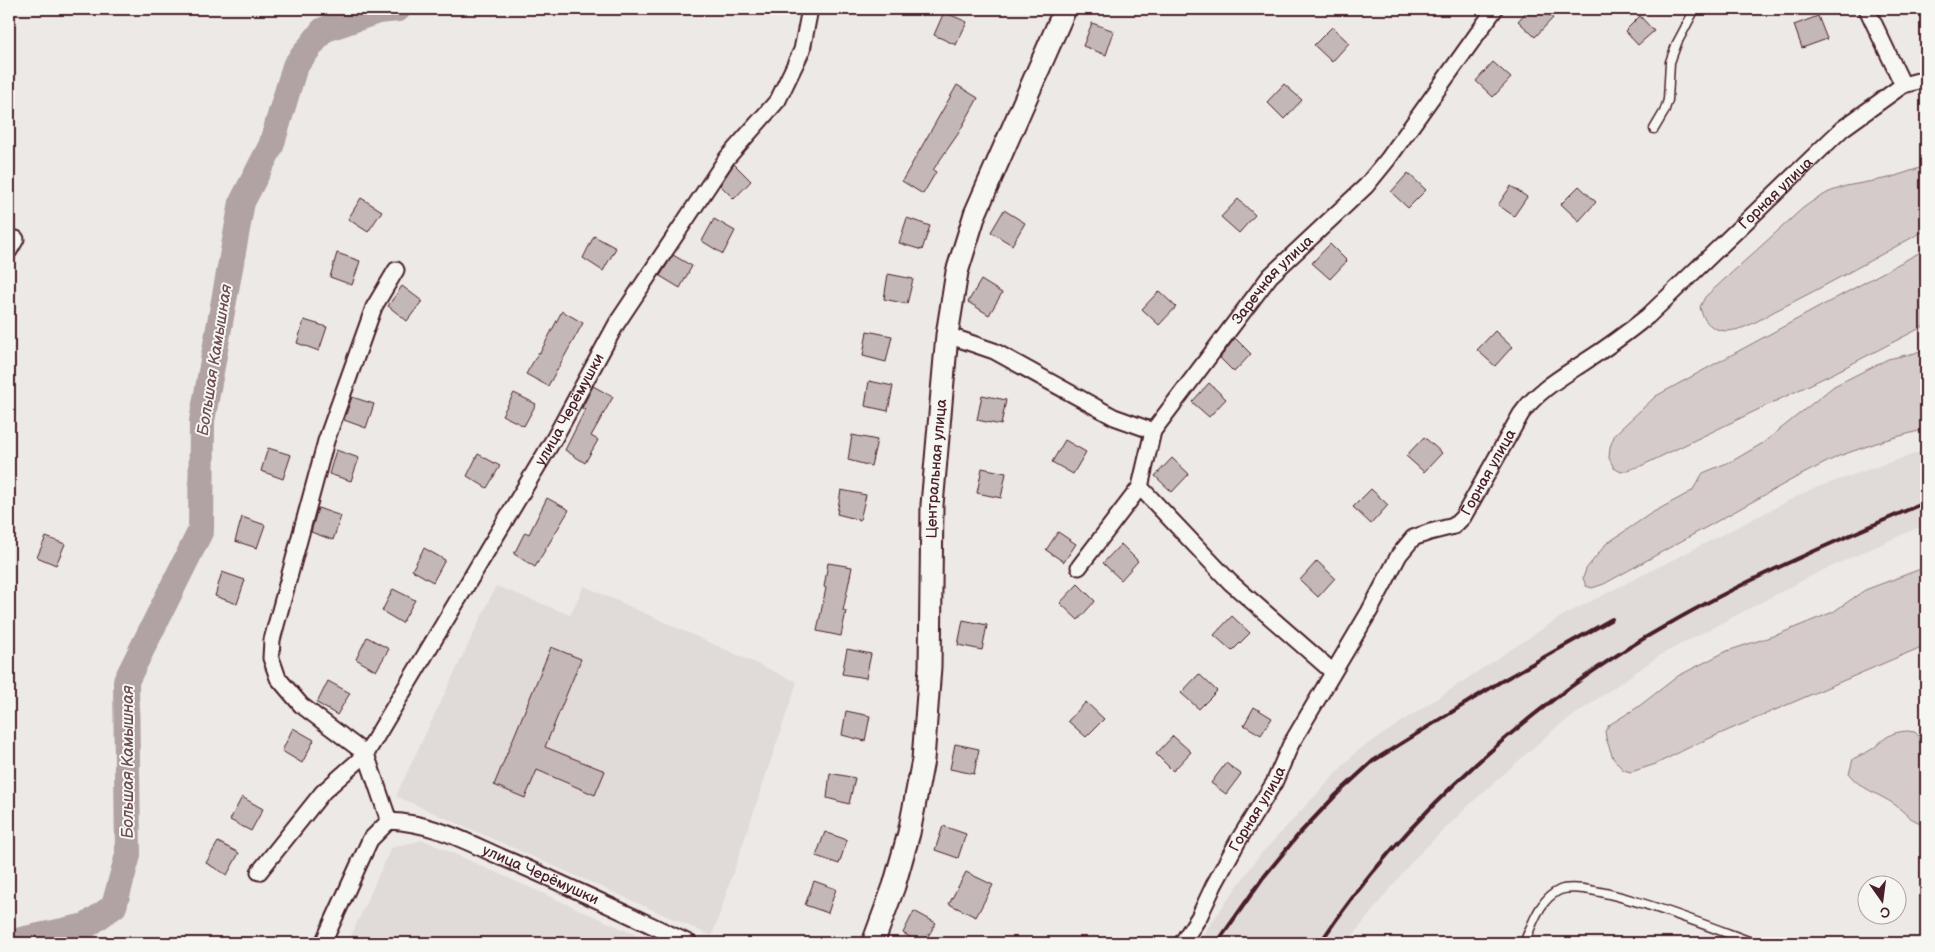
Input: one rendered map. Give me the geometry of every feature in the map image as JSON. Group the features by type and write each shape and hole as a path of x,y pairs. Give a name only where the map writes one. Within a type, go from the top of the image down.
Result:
{"street":[{"name":"улица Черёмушки","path":"259,872 323,792 366,754 555,437 617,323 727,158 778,100 802,50 810,9"},
{"name":"Центральная улица","path":"873,943 894,886 910,833 923,760 930,667 932,505 947,335 957,272 975,214 1065,9"},
{"name":"Заречная улица","path":"1079,567 1140,487 1153,431 1270,276 1366,186 1495,9"},
{"path":"1867,9 1903,85"},
{"name":"Горная улица","path":"1182,943 1199,917 1238,841 1274,783 1292,744 1406,545 1413,538 1454,526 1463,517 1530,401 1557,379 1628,333 1648,316 1842,129 1903,85 1926,79"},
{"path":"322,943 370,840 389,821 366,754 301,705 278,678 271,658 272,640 326,441 374,308 396,270"},
{"path":"947,335 994,351 1114,417 1153,431"},
{"path":"1140,487 1230,582 1333,672"},
{"name":"улица Черёмушки","path":"389,821 431,827 539,873 689,943"}],"lane":[{"path":"1654,129 1664,112 1668,100 1670,62 1695,9"},
{"path":"1524,943 1535,918 1548,899 1560,890 1578,889 1591,890 1663,909 1754,943"}],"shaded area":[{"path":"1926,166 1926,230 1745,327 1726,331 1716,329 1708,324 1703,317 1700,307 1705,297 1813,201 1829,192 1846,186 1889,178"},
{"path":"1926,249 1926,325 1834,373 1641,466 1621,472 1614,468 1609,458 1610,447 1615,434 1656,396"},
{"path":"1926,348 1926,429 1885,440 1839,456 1795,478 1604,584 1592,588 1586,586 1583,578 1586,569 1606,544 1650,514 1692,491 1703,473 1734,460 1763,443 1834,386 1888,359 1915,353"},
{"path":"1926,450 1926,524 1817,573 1660,655 1553,730 1469,805 1412,861 1347,943 1197,943 1259,856 1356,752 1562,616 1812,489"},
{"path":"1926,567 1926,645 1694,745 1656,764 1631,772 1623,770 1613,758 1605,731 1609,725 1638,707 1678,676 1727,651 1779,634 1833,612 1865,590"},
{"path":"496,586 570,615 584,586 797,682 712,936 396,796"},
{"path":"1907,731 1915,732 1926,744 1926,825 1912,819 1894,804 1864,787 1849,774 1853,759 1873,749 1889,736"},
{"path":"423,840 654,943 348,943 391,848"}],"building":[{"path":"1529,9 1542,9 1553,18 1535,37 1518,21"},
{"path":"944,12 967,22 956,45 934,35"},
{"path":"1640,16 1654,31 1638,45 1625,31"},
{"path":"1818,16 1827,39 1802,48 1794,25"},
{"path":"1092,23 1114,31 1106,55 1083,46"},
{"path":"1332,27 1349,43 1332,62 1314,45"},
{"path":"1493,62 1511,78 1493,97 1476,81"},
{"path":"1284,84 1302,100 1284,119 1267,102"},
{"path":"957,85 978,98 958,134 933,170 936,172 923,194 902,181"},
{"path":"734,164 751,181 734,199 720,185"},
{"path":"1408,173 1426,190 1408,208 1391,192"},
{"path":"1511,186 1527,197 1514,216 1498,205"},
{"path":"1579,186 1596,202 1579,221 1561,204"},
{"path":"361,198 382,211 368,232 348,219"},
{"path":"1238,199 1255,215 1239,233 1221,217"},
{"path":"1004,210 1025,223 1012,245 991,232"},
{"path":"907,218 930,226 922,250 899,243"},
{"path":"714,219 735,231 723,254 702,241"},
{"path":"594,236 616,248 603,271 583,258"},
{"path":"1330,244 1347,261 1330,279 1312,263"},
{"path":"337,253 360,261 352,285 330,277"},
{"path":"673,255 692,266 680,288 660,276"},
{"path":"888,274 913,279 907,304 884,299"},
{"path":"981,280 1002,293 989,315 968,302"},
{"path":"402,286 422,301 407,321 388,306"},
{"path":"1159,291 1176,307 1159,325 1142,309"},
{"path":"562,311 583,323 548,386 526,374 540,353"},
{"path":"304,320 327,327 319,351 297,343"},
{"path":"867,331 892,336 886,362 863,356"},
{"path":"1495,331 1512,347 1495,366 1477,350"},
{"path":"1235,338 1251,354 1234,372 1220,358"},
{"path":"869,381 893,386 888,411 865,406"},
{"path":"1209,383 1226,399 1209,417 1192,402"},
{"path":"593,386 613,397 591,436 598,440 585,463 565,450 585,410 582,408"},
{"path":"514,393 536,404 524,426 502,415"},
{"path":"982,395 1006,400 1001,425 977,420"},
{"path":"352,397 374,404 366,428 344,420"},
{"path":"852,435 877,440 871,466 848,460"},
{"path":"1424,437 1442,453 1424,472 1406,456"},
{"path":"1065,440 1086,452 1073,474 1052,462"},
{"path":"268,448 291,455 283,479 261,471"},
{"path":"336,450 359,458 351,481 329,474"},
{"path":"478,454 500,466 487,488 467,476"},
{"path":"1172,458 1189,474 1172,492 1155,476"},
{"path":"982,468 1006,473 1001,498 977,493"},
{"path":"1371,489 1388,505 1371,524 1353,507"},
{"path":"841,490 866,495 860,520 837,514"},
{"path":"547,498 569,510 535,567 514,554 525,532 529,534"},
{"path":"318,508 341,516 333,540 311,532"},
{"path":"242,517 265,525 257,548 235,541"},
{"path":"1058,532 1076,544 1064,562 1046,550"},
{"path":"46,537 65,544 56,565 37,557"},
{"path":"1121,544 1138,561 1121,580 1103,563"},
{"path":"424,548 445,560 433,582 412,570"},
{"path":"1317,561 1335,578 1318,597 1300,580"},
{"path":"828,563 852,567 843,611 846,611 841,636 817,631 826,588 824,587"},
{"path":"222,572 245,580 237,604 215,596"},
{"path":"1078,584 1095,601 1078,620 1060,603"},
{"path":"393,589 415,600 402,623 382,611"},
{"path":"1232,616 1250,633 1232,651 1214,635"},
{"path":"963,620 987,625 982,650 958,645"},
{"path":"367,637 389,649 376,671 356,659"},
{"path":"551,647 581,659 545,747 605,771 595,795 537,770 525,798 494,785"},
{"path":"847,649 871,654 866,678 842,674"},
{"path":"1199,674 1217,691 1199,709 1181,693"},
{"path":"328,681 350,693 337,715 317,703"},
{"path":"1086,702 1104,719 1086,737 1068,721"},
{"path":"1254,707 1272,718 1261,735 1244,725"},
{"path":"846,711 870,716 865,741 842,735"},
{"path":"293,728 314,740 302,763 282,751"},
{"path":"1173,736 1191,752 1173,771 1156,754"},
{"path":"955,744 979,749 974,774 950,769"},
{"path":"1226,763 1241,774 1226,794 1211,783"},
{"path":"830,773 855,778 849,804 827,798"},
{"path":"242,797 263,809 251,831 230,820"},
{"path":"943,826 966,834 958,858 935,850"},
{"path":"825,832 847,840 839,864 816,856"},
{"path":"218,842 239,853 227,875 206,863"},
{"path":"966,872 993,885 976,917 949,904"},
{"path":"814,881 836,889 828,913 805,905"},
{"path":"914,911 936,923 924,943 920,943 903,933"}],"waterway":[{"name":"Большая Камышная","path":"18,943 21,940 86,926 114,906 128,855 126,681 201,530 202,421 242,202 271,146 295,66 323,30 378,11 398,9"}],"railway":[{"path":"1320,943 1391,850 1432,806 1521,725 1569,688 1617,655 1698,607 1795,560 1926,502"},
{"path":"1217,943 1262,879 1299,834 1336,795 1373,761 1500,682 1612,619"}]}
